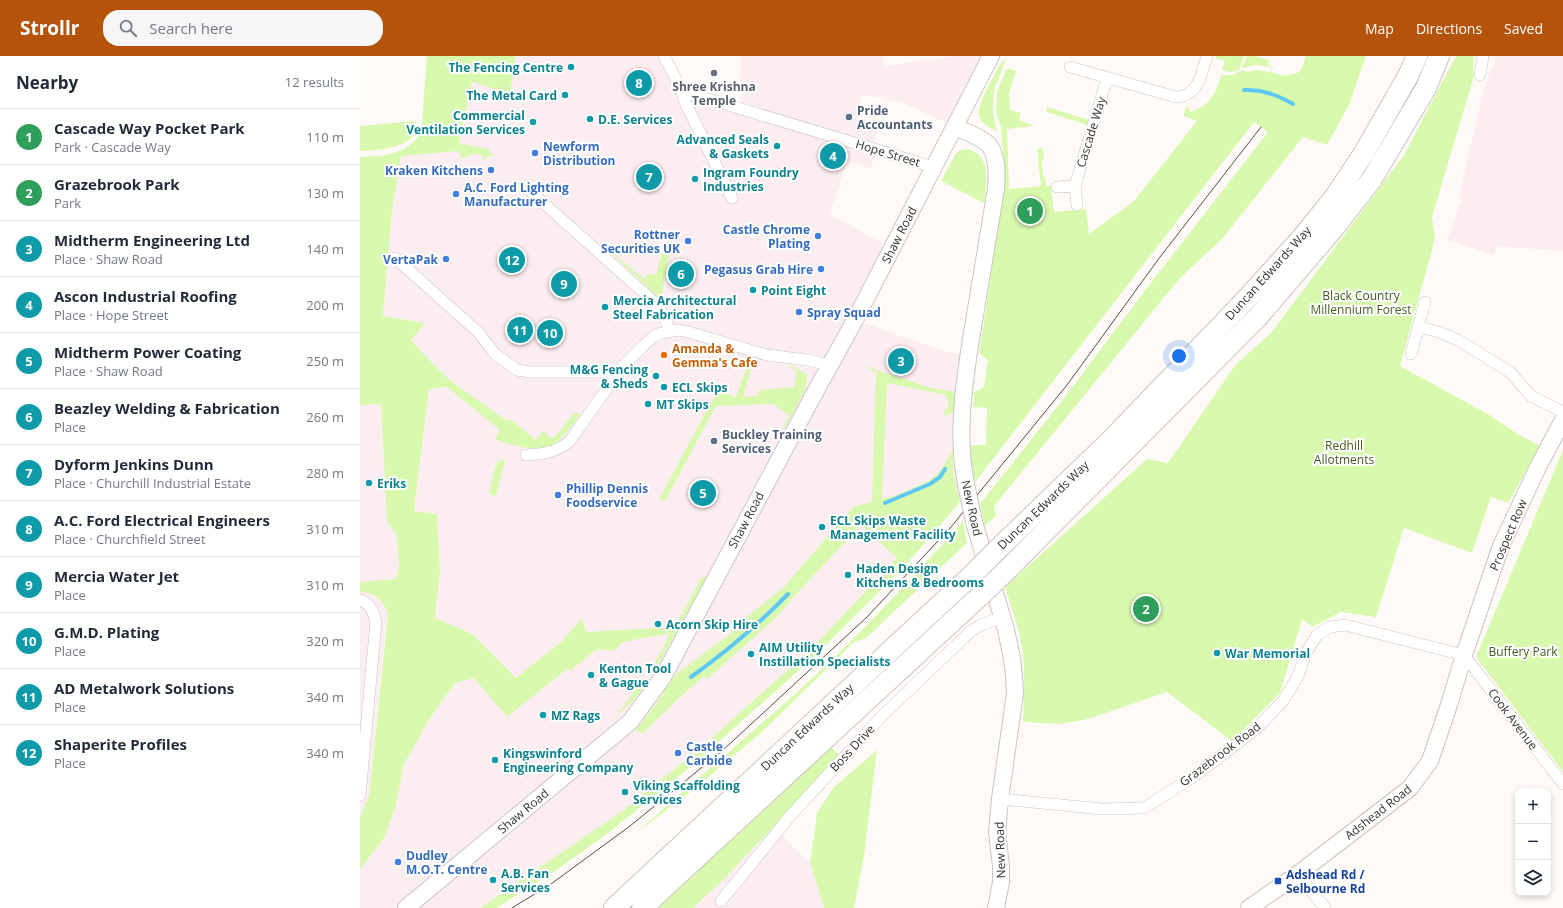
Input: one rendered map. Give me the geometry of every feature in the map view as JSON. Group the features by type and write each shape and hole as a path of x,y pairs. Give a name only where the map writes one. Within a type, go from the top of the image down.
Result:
{"highway":[{"name":"Duncan Edwards Way","path":"614,908 975,572 1117,433 1239,307 1300,240 1334,198 1364,153 1408,76 1417,56"},
{"name":"Duncan Edwards Way","path":"642,908 1006,572 1257,318 1334,228 1372,179 1426,88 1439,56"}],"street":[{"path":"664,56 732,198"},
{"path":"1070,66 1176,97 1182,97 1194,90 1199,82 1207,56"},
{"path":"1480,75 1483,56"},
{"name":"Shaw Road","path":"406,908 630,722 663,677 831,365 955,127 986,60"},
{"name":"Cascade Way","path":"1077,204 1075,186 1108,78"},
{"name":"Hope Street","path":"682,91 934,167"},
{"name":"New Road","path":"955,127 974,135 989,146 995,162 997,175 966,379 962,439 962,465 974,522 1002,617 1012,658 1015,694 1000,799 997,832 1001,866 1001,882 996,908"},
{"path":"1056,187 1075,186"},
{"path":"530,191 652,300 663,314 670,331"},
{"path":"395,258 478,332 495,354 517,370 530,372 618,372"},
{"path":"1411,354 1425,302"},
{"path":"1419,327 1439,332 1458,340 1510,372 1531,396 1563,412"},
{"path":"526,455 548,454 558,450 569,442 623,366 653,337 670,331 679,330 699,334 767,356 807,360 831,365"},
{"name":"Prospect Row","path":"1464,655 1501,546 1538,466 1563,420"},
{"path":"360,600 369,605 374,613 376,622 364,724 360,795"},
{"name":"Boss Drive","path":"721,901 791,815 882,716 971,631 981,625 1002,617"},
{"name":"Grazebrook Road","path":"1000,799 1102,809 1144,808 1196,774 1256,729 1283,701 1298,676 1306,653 1317,634 1330,627 1345,625 1464,655"},
{"name":"Cook Avenue","path":"1464,655 1563,784"},
{"name":"Adshead Road","path":"1249,908 1298,874 1410,788 1430,760 1464,655"},
{"path":"1298,874 1325,908"}],"shaded area":[{"path":"516,56 664,56 682,91 738,108 744,86 740,85 741,56 883,56 884,66 958,56 983,56 955,127 901,102 886,100 886,97 861,96 858,122 878,128 873,148 876,149 871,169 847,160 830,215 892,248 856,320 943,351 969,355 968,495 959,498 897,558 813,647 703,746 621,812 480,908 360,908 360,869 384,838 396,805 404,764 430,718 455,683 474,678 472,634 435,618 440,571 437,514 414,511 429,389 447,387 452,382 411,340 425,323 383,316 392,211 401,155 458,151 472,82 510,94"},
{"path":"1495,56 1563,56 1563,251 1497,246 1494,255 1447,240 1462,199 1459,197 1483,93 1490,71 1493,69"},
{"path":"381,404 387,522 397,535 399,566 386,622 369,796 360,817 360,405"},
{"path":"773,827 810,863 824,908 693,908 723,880"}],"green space":[{"path":"427,56 516,56 510,94 472,82 459,143 490,150 489,153 494,154 483,160 483,155 472,154 462,159 458,151 401,156 392,211 383,316 425,323 411,340 434,365 452,382 507,421 510,419 536,440 543,431 553,439 575,412 580,415 558,441 543,448 526,448 495,439 500,430 447,387 429,389 414,511 437,514 440,571 435,618 472,634 516,678 562,641 582,618 586,632 675,627 701,578 706,575 705,580 655,670 653,668 670,633 623,642 613,651 597,649 570,671 568,668 507,717 474,678 455,683 430,718 404,764 396,805 384,838 360,869 360,817 369,796 388,613 381,601 374,595 360,592 360,582 396,579 399,566 397,535 387,522 381,404 360,405 360,157 386,155 402,150 415,140 421,132"},
{"path":"1216,56 1244,56 1239,70 1227,72 1222,70 1225,61 1215,58"},
{"path":"1247,56 1254,56 1269,60 1268,65 1276,68 1256,65 1242,68"},
{"path":"1306,56 1366,56 1349,105 1327,145 1303,137 1222,239 1180,278 994,506 996,516 984,526 980,504 1061,402 1153,280 1268,132 1254,122 975,482 971,460 971,445 986,445 987,408 973,407 974,392 984,387 988,360 979,354 990,282 1004,168 1001,127 996,112 997,91 1007,68 1016,71 1009,93 1010,110 1021,113 1019,120 1035,126 1007,129 1009,189 1041,186 1037,149 1043,148 1043,176 1045,176 1046,186 1051,186 1054,212 1086,209 1089,234 1134,201 1197,121 1183,116 1187,105 1190,112 1203,106 1214,94 1221,75 1232,75 1243,70 1246,72 1256,70 1284,76 1297,73 1301,70"},
{"path":"1456,56 1474,56 1474,76 1432,217 1435,239 1400,366 1491,416 1519,435 1540,446 1508,503 1491,497 1472,553 1404,528 1376,617 1341,612 1312,627 1302,619 1280,693 1232,741 1167,692 1088,719 1060,724 1023,722 1024,664 1022,647 1005,587 1147,459 1168,463 1236,364 1271,333 1404,155"},
{"path":"1006,59 994,91 993,114 997,131 983,123 979,113 986,90 1002,61"},
{"path":"1047,107 1089,120 1088,125 1046,112"},
{"path":"416,121 416,131 412,137 400,145 383,149 360,151 360,126"},
{"path":"967,149 975,152 981,157 984,163 987,178 984,203 941,181 956,153"},
{"path":"600,242 644,279 649,273 656,275 665,244 671,244 661,300"},
{"path":"749,360 753,361 743,397 758,396 759,390 794,387 797,370 788,367 794,367 807,375 806,388 786,426 782,429 789,415 773,404 716,406 665,501 659,499 713,399 716,390 736,397"},
{"path":"862,365 930,388 955,392 954,413 944,415 944,410 949,408 946,395 887,383 882,499 894,496 932,478 941,469 953,449 953,472 960,502 904,567 817,654 695,763 607,834 555,871 496,908 480,908 621,812 703,746 813,647 897,558 861,525 798,592 777,617 707,679 704,676 643,733 635,731 654,707 675,675 730,634 743,620 784,587 853,507 872,502 876,372"},
{"name":"Buffery Park","path":"1563,450 1563,772 1476,657"},
{"path":"501,460 505,460 496,496 489,494 496,464"},
{"path":"963,521 967,543 866,638 854,642 762,732 689,793 640,830 821,670 894,597"},
{"path":"645,677 649,681 639,694 617,715"},
{"path":"830,746 840,756 723,880 693,908 655,908"},
{"path":"877,750 864,856 854,908 824,908 810,863 817,813 833,788"}],"waterway":[{"path":"1244,90 1257,90 1269,93 1293,104"},
{"path":"885,503 930,484 940,477 945,469"},
{"path":"691,677 741,638 788,594"}],"tram line":[{"path":"512,908 551,884 630,826 722,751 867,617 951,527 1067,385 1160,257 1261,127"}],"place":[{"name":"The Fencing Centre","path":"571,67"},
{"name":"Shree Krishna Temple","path":"714,73"},
{"name":"A.C. Ford Electrical Engineers","path":"639,83"},
{"name":"The Metal Card","path":"565,95"},
{"name":"Pride Accountants","path":"849,117"},
{"name":"D.E. Services","path":"590,119"},
{"name":"Commercial Ventilation Services","path":"533,122"},
{"name":"Advanced Seals & Gaskets","path":"777,146"},
{"name":"Newform Distribution","path":"535,153"},
{"name":"Ascon Industrial Roofing","path":"833,156"},
{"name":"Kraken Kitchens","path":"491,170"},
{"name":"Dyform Jenkins Dunn","path":"649,177"},
{"name":"Ingram Foundry Industries","path":"695,179"},
{"name":"A.C. Ford Lighting Manufacturer","path":"456,194"},
{"name":"Cascade Way Pocket Park","path":"1030,211"},
{"name":"Castle Chrome Plating","path":"818,236"},
{"name":"Rottner Securities UK","path":"688,241"},
{"name":"VertaPak","path":"446,259"},
{"name":"Shaperite Profiles","path":"512,260"},
{"name":"Pegasus Grab Hire","path":"821,269"},
{"name":"Beazley Welding & Fabrication","path":"681,274"},
{"name":"Mercia Water Jet","path":"564,284"},
{"name":"Point Eight","path":"753,290"},
{"name":"Mercia Architectural Steel Fabrication","path":"605,307"},
{"name":"Spray Squad","path":"799,312"},
{"name":"AD Metalwork Solutions","path":"520,330"},
{"name":"G.M.D. Plating","path":"550,333"},
{"name":"Amanda & Gemma's Cafe","path":"664,355"},
{"name":"Midtherm Engineering Ltd","path":"901,361"},
{"name":"M&G Fencing & Sheds","path":"656,376"},
{"name":"ECL Skips","path":"664,387"},
{"name":"MT Skips","path":"648,404"},
{"name":"Buckley Training Services","path":"714,441"},
{"name":"Eriks","path":"369,483"},
{"name":"Midtherm Power Coating","path":"703,493"},
{"name":"Phillip Dennis Foodservice","path":"558,495"},
{"name":"ECL Skips Waste Management Facility","path":"822,527"},
{"name":"Haden Design Kitchens & Bedrooms","path":"848,575"},
{"name":"Grazebrook Park","path":"1146,609"},
{"name":"Acorn Skip Hire","path":"658,624"},
{"name":"War Memorial","path":"1217,653"},
{"name":"AIM Utility Instillation Specialists","path":"751,654"},
{"name":"Kenton Tool & Gague","path":"591,675"},
{"name":"MZ Rags","path":"543,715"},
{"name":"Castle Carbide","path":"678,753"},
{"name":"Kingswinford Engineering Company","path":"495,760"},
{"name":"Viking Scaffolding Services","path":"625,792"},
{"name":"Dudley M.O.T. Centre","path":"398,862"},
{"name":"A.B. Fan Services","path":"493,880"},
{"name":"Adshead Rd / Selbourne Rd","path":"1278,881"}],"park label":[{"name":"Black Country Millennium Forest","path":"1361,302"},
{"name":"Redhill Allotments","path":"1344,452"}]}
